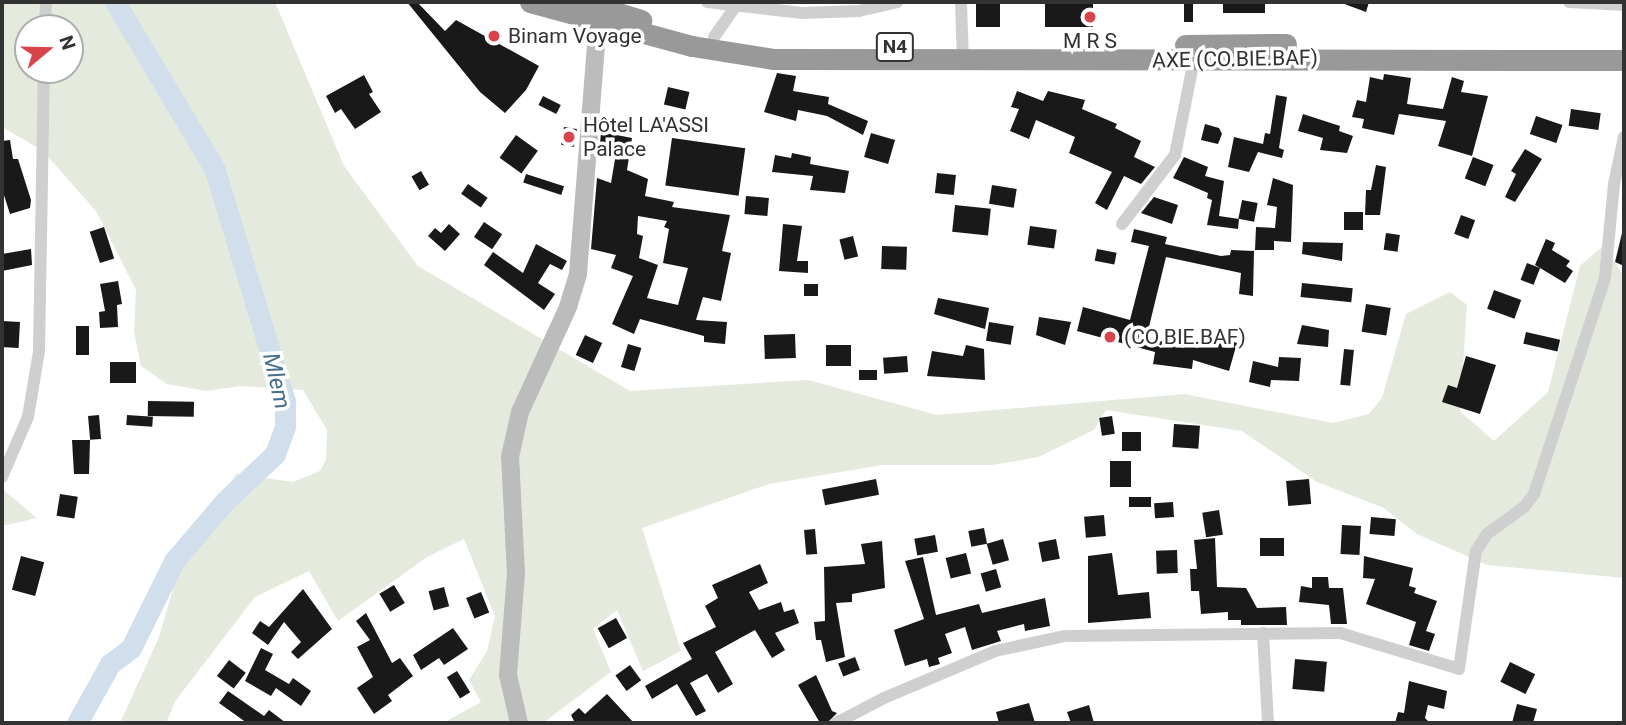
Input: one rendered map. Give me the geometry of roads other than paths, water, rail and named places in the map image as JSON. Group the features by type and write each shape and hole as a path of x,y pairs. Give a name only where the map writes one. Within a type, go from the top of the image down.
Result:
{"highway":[{"name":"N4","path":"530,2 593,11"},
{"name":"AXE (CO.BIE.BAF)","path":"593,11 632,10 714,37 774,45 963,54"},
{"name":"AXE (CO.BIE.BAF)","path":"593,11 746,56 1624,47"},
{"name":"AXE (CO.BIE.BAF)","path":"1289,51 1624,60"}],"street":[{"path":"707,2 734,8 802,13 859,11 897,2"},
{"path":"790,2 802,13"},
{"path":"961,2 963,54"},
{"path":"1569,2 1624,5"},
{"path":"714,37 734,8"},
{"path":"519,723 508,675 516,574 510,457 520,412 568,307 578,274 593,11"},
{"path":"1122,224 1175,155 1195,52"},
{"path":"2,477 28,417 39,351 44,84"},
{"path":"836,723 944,672 1030,644 1065,636 1340,633 1445,668 1454,670 1462,665 1476,551 1487,534 1524,507 1534,494 1605,278 1614,184 1624,137"},
{"path":"1263,633 1268,723"}],"waterway":[{"name":"Mlem","path":"77,723 110,664 131,648 174,561 225,501 275,454 285,427 285,401 214,168 115,2"}],"place":[{"name":"M R S","path":"1090,17"},
{"name":"Binam Voyage","path":"494,36"},
{"name":"Hôtel LA'ASSI Palace","path":"569,137"},
{"name":"(CO.BIE.BAF)","path":"1110,337"}]}
